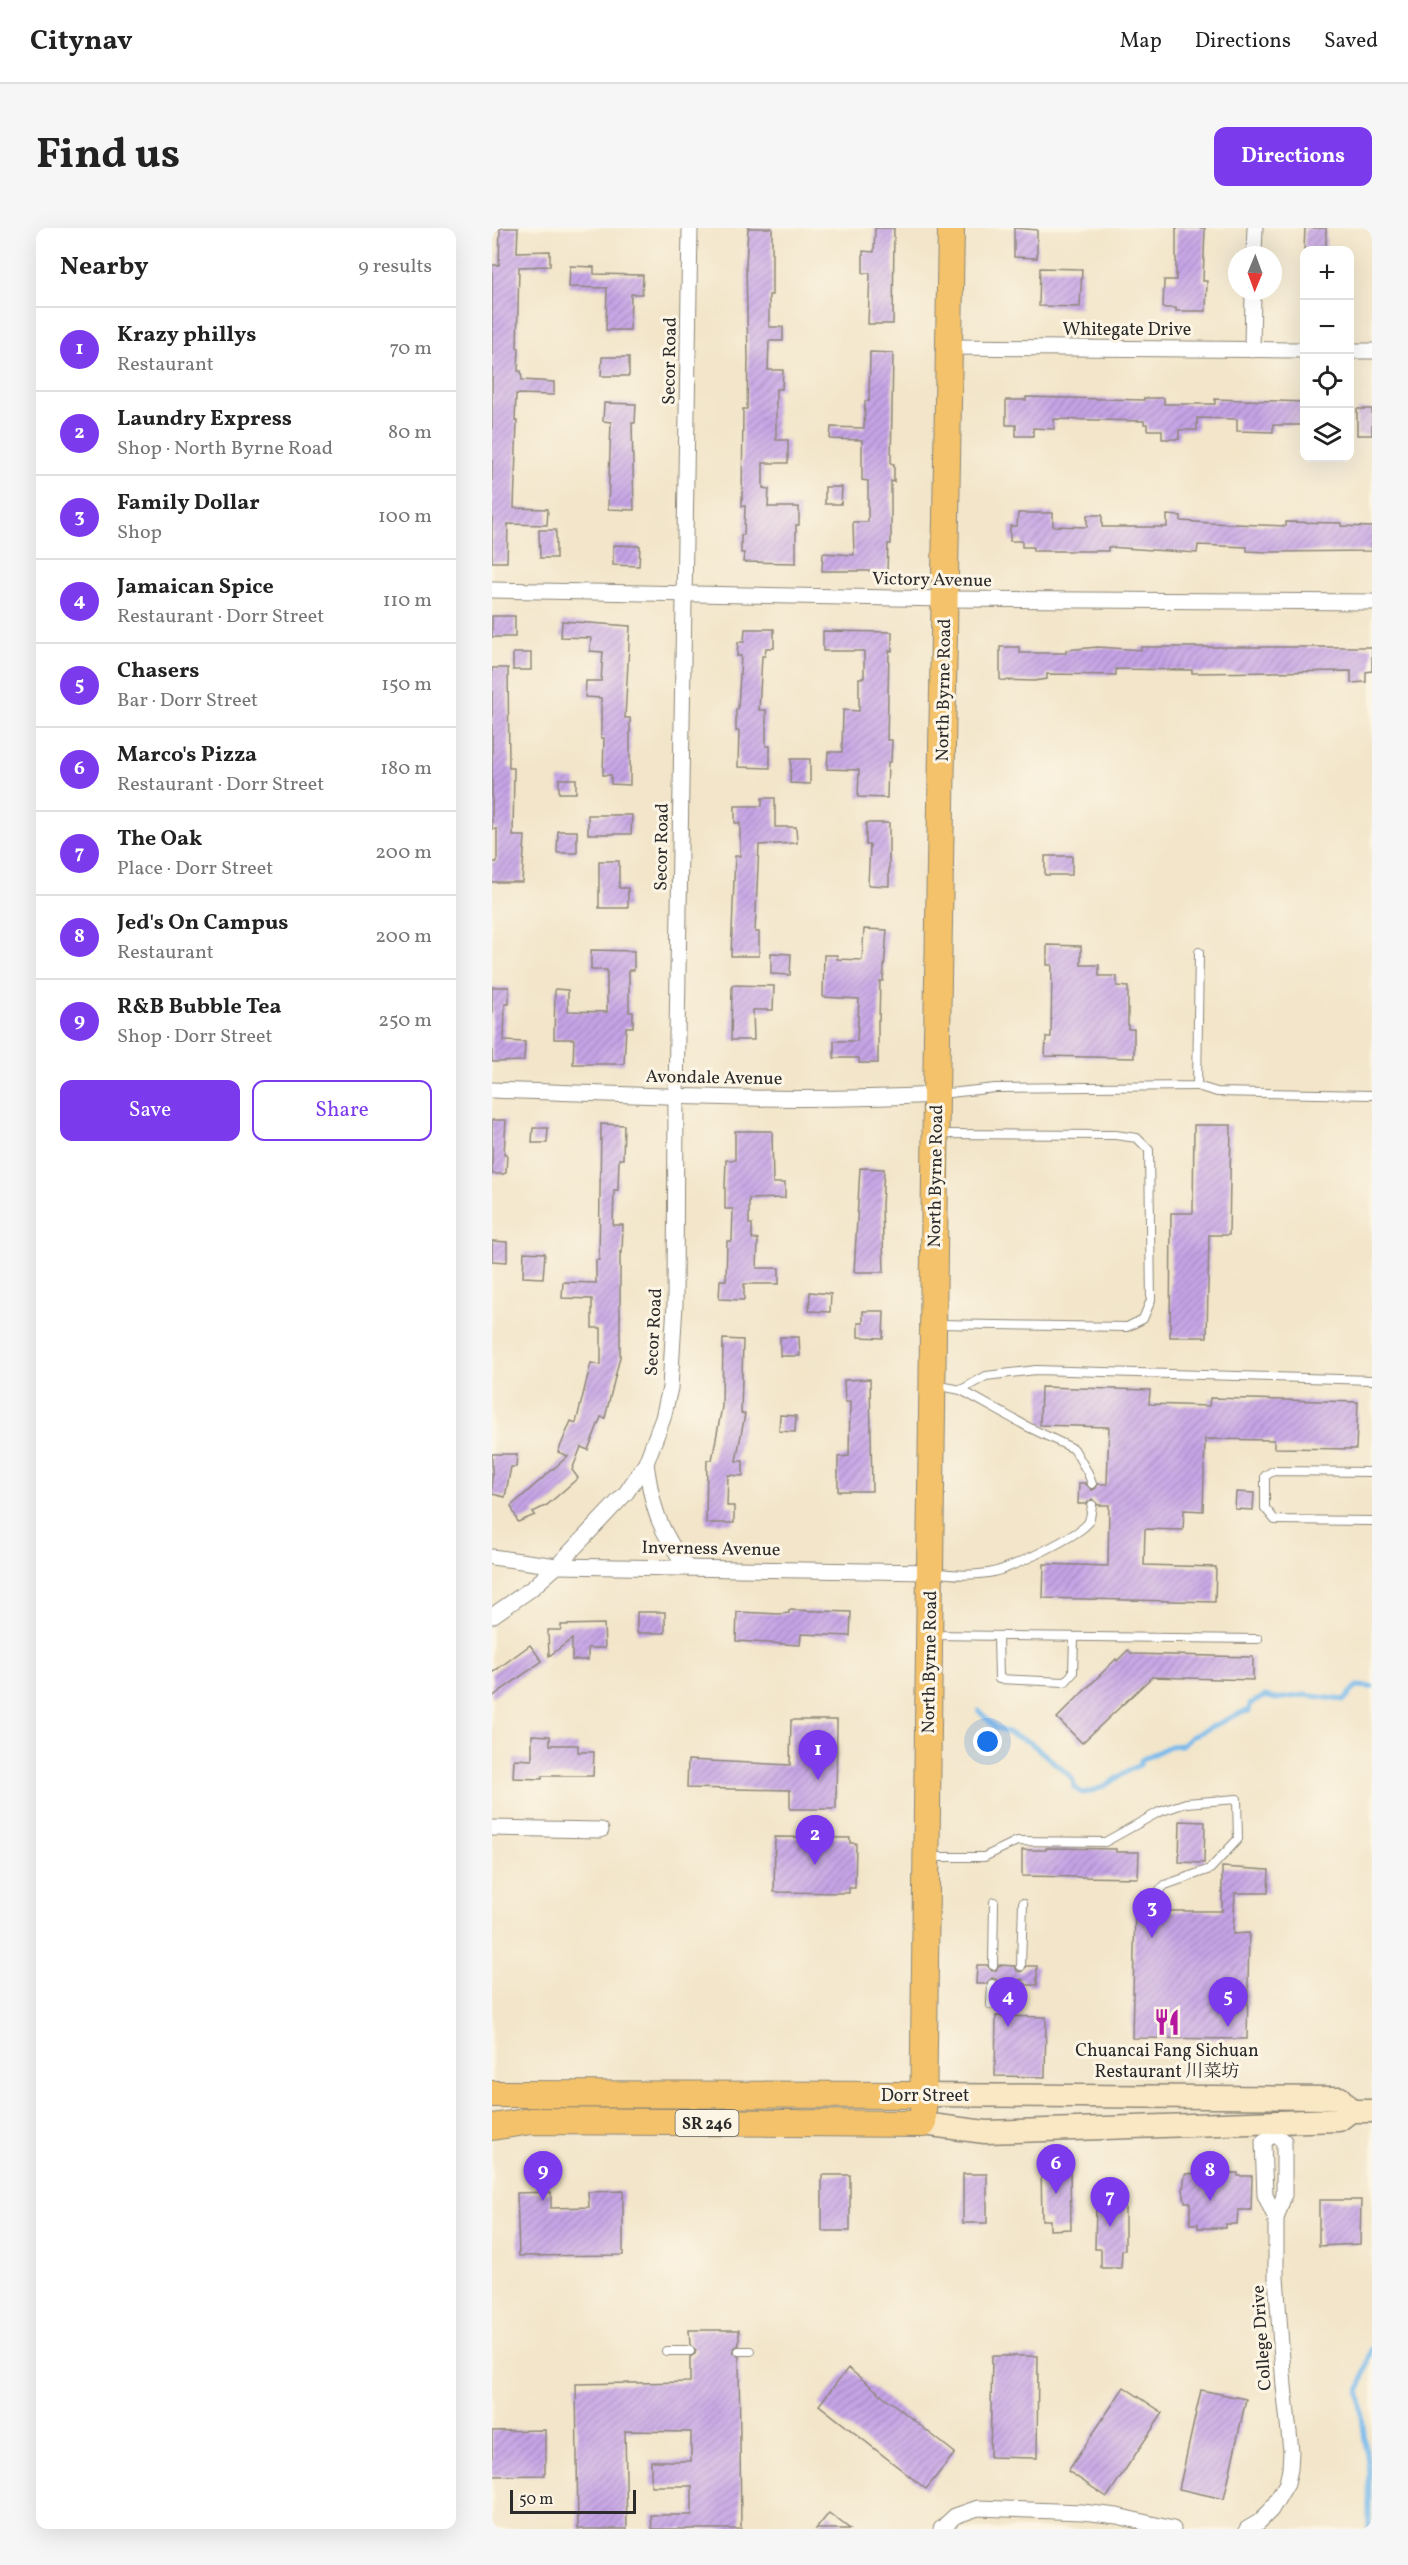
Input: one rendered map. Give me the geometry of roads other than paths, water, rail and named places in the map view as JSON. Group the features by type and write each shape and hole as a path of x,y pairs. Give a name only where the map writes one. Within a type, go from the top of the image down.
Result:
{"main road":[{"name":"North Byrne Road","path":"923,2124 936,1095 951,228"},
{"name":"Dorr Street","path":"492,2094 1340,2097 1362,2111"},
{"name":"Dorr Street","path":"492,2127 531,2121 923,2124 985,2132 1270,2126 1339,2120 1362,2111"}],"street":[{"name":"Secor Road","path":"492,1616 531,1589 557,1566 626,1493 646,1463 663,1418 670,1388 675,1304 676,1096 690,228"},
{"path":"1254,246 1255,228"},
{"path":"1252,350 1253,300"},
{"name":"Whitegate Drive","path":"950,347 1300,350"},
{"path":"1354,351 1372,351"},
{"name":"Victory Avenue","path":"492,590 945,599 1372,602"},
{"name":"Avondale Avenue","path":"492,1090 676,1096 873,1098 936,1095"},
{"name":"Secor Road","path":"646,1463 656,1518 671,1546 687,1567"},
{"name":"Inverness Avenue","path":"492,1557 557,1566 931,1572"},
{"path":"492,1828 601,1830"},
{"name":"College Drive","path":"1247,2529 1259,2522 1271,2510 1287,2483 1292,2451 1278,2309 1276,2219 1284,2195 1284,2141 1270,2126"},
{"path":"941,2529 955,2516 978,2508 1041,2509 1094,2514 1173,2529"}],"lane":[{"path":"1197,1086 1199,952"},
{"path":"936,1095 995,1088 1197,1086 1217,1092 1372,1095"},
{"path":"934,1324 1127,1327 1143,1319 1151,1300 1149,1150 1137,1138 936,1134"},
{"path":"961,1390 986,1376 1036,1370 1372,1380"},
{"path":"933,1385 961,1390 1074,1449 1092,1484"},
{"path":"1372,1472 1273,1471 1265,1476 1265,1508 1275,1520 1372,1521"},
{"path":"931,1572 958,1576 990,1573 1004,1569 1076,1533 1087,1524 1092,1505"},
{"path":"930,1635 1258,1639"},
{"path":"998,1636 999,1679 1065,1682 1073,1673 1074,1638"},
{"path":"927,1857 984,1857 1017,1841 1106,1842 1159,1812 1186,1803 1237,1799 1239,1839 1210,1869 1165,1885 1144,1905"},
{"path":"993,1965 994,1902"},
{"path":"1021,1966 1023,1903"},
{"path":"991,2005 992,1984"},
{"path":"1021,1985 1021,2006"},
{"path":"1261,2098 1270,2126"},
{"path":"666,2351 690,2351"},
{"path":"739,2351 751,2351"}],"waterway":[{"path":"979,1711 995,1727 1031,1743 1068,1774 1073,1780 1074,1787 1082,1793 1098,1789 1140,1765 1141,1760 1170,1746 1182,1745 1191,1737 1242,1712 1249,1711 1250,1704 1265,1696 1276,1699 1305,1695 1344,1700 1357,1686 1372,1687"},
{"path":"1369,2529 1369,2473 1359,2392 1372,2348"}],"place":[{"name":"Krazy phillys","path":"818,1780"},
{"name":"Laundry Express","path":"815,1865"},
{"name":"Family Dollar","path":"1152,1938"},
{"name":"Chuancai Fang Sichuan Restaurant 川菜坊","path":"1167,2022"},
{"name":"Jamaican Spice","path":"1008,2027"},
{"name":"Chasers","path":"1228,2027"},
{"name":"Marco's Pizza","path":"1056,2194"},
{"name":"R&B Bubble Tea","path":"543,2201"},
{"name":"Jed's On Campus","path":"1210,2201"},
{"name":"The Oak","path":"1110,2227"}]}
